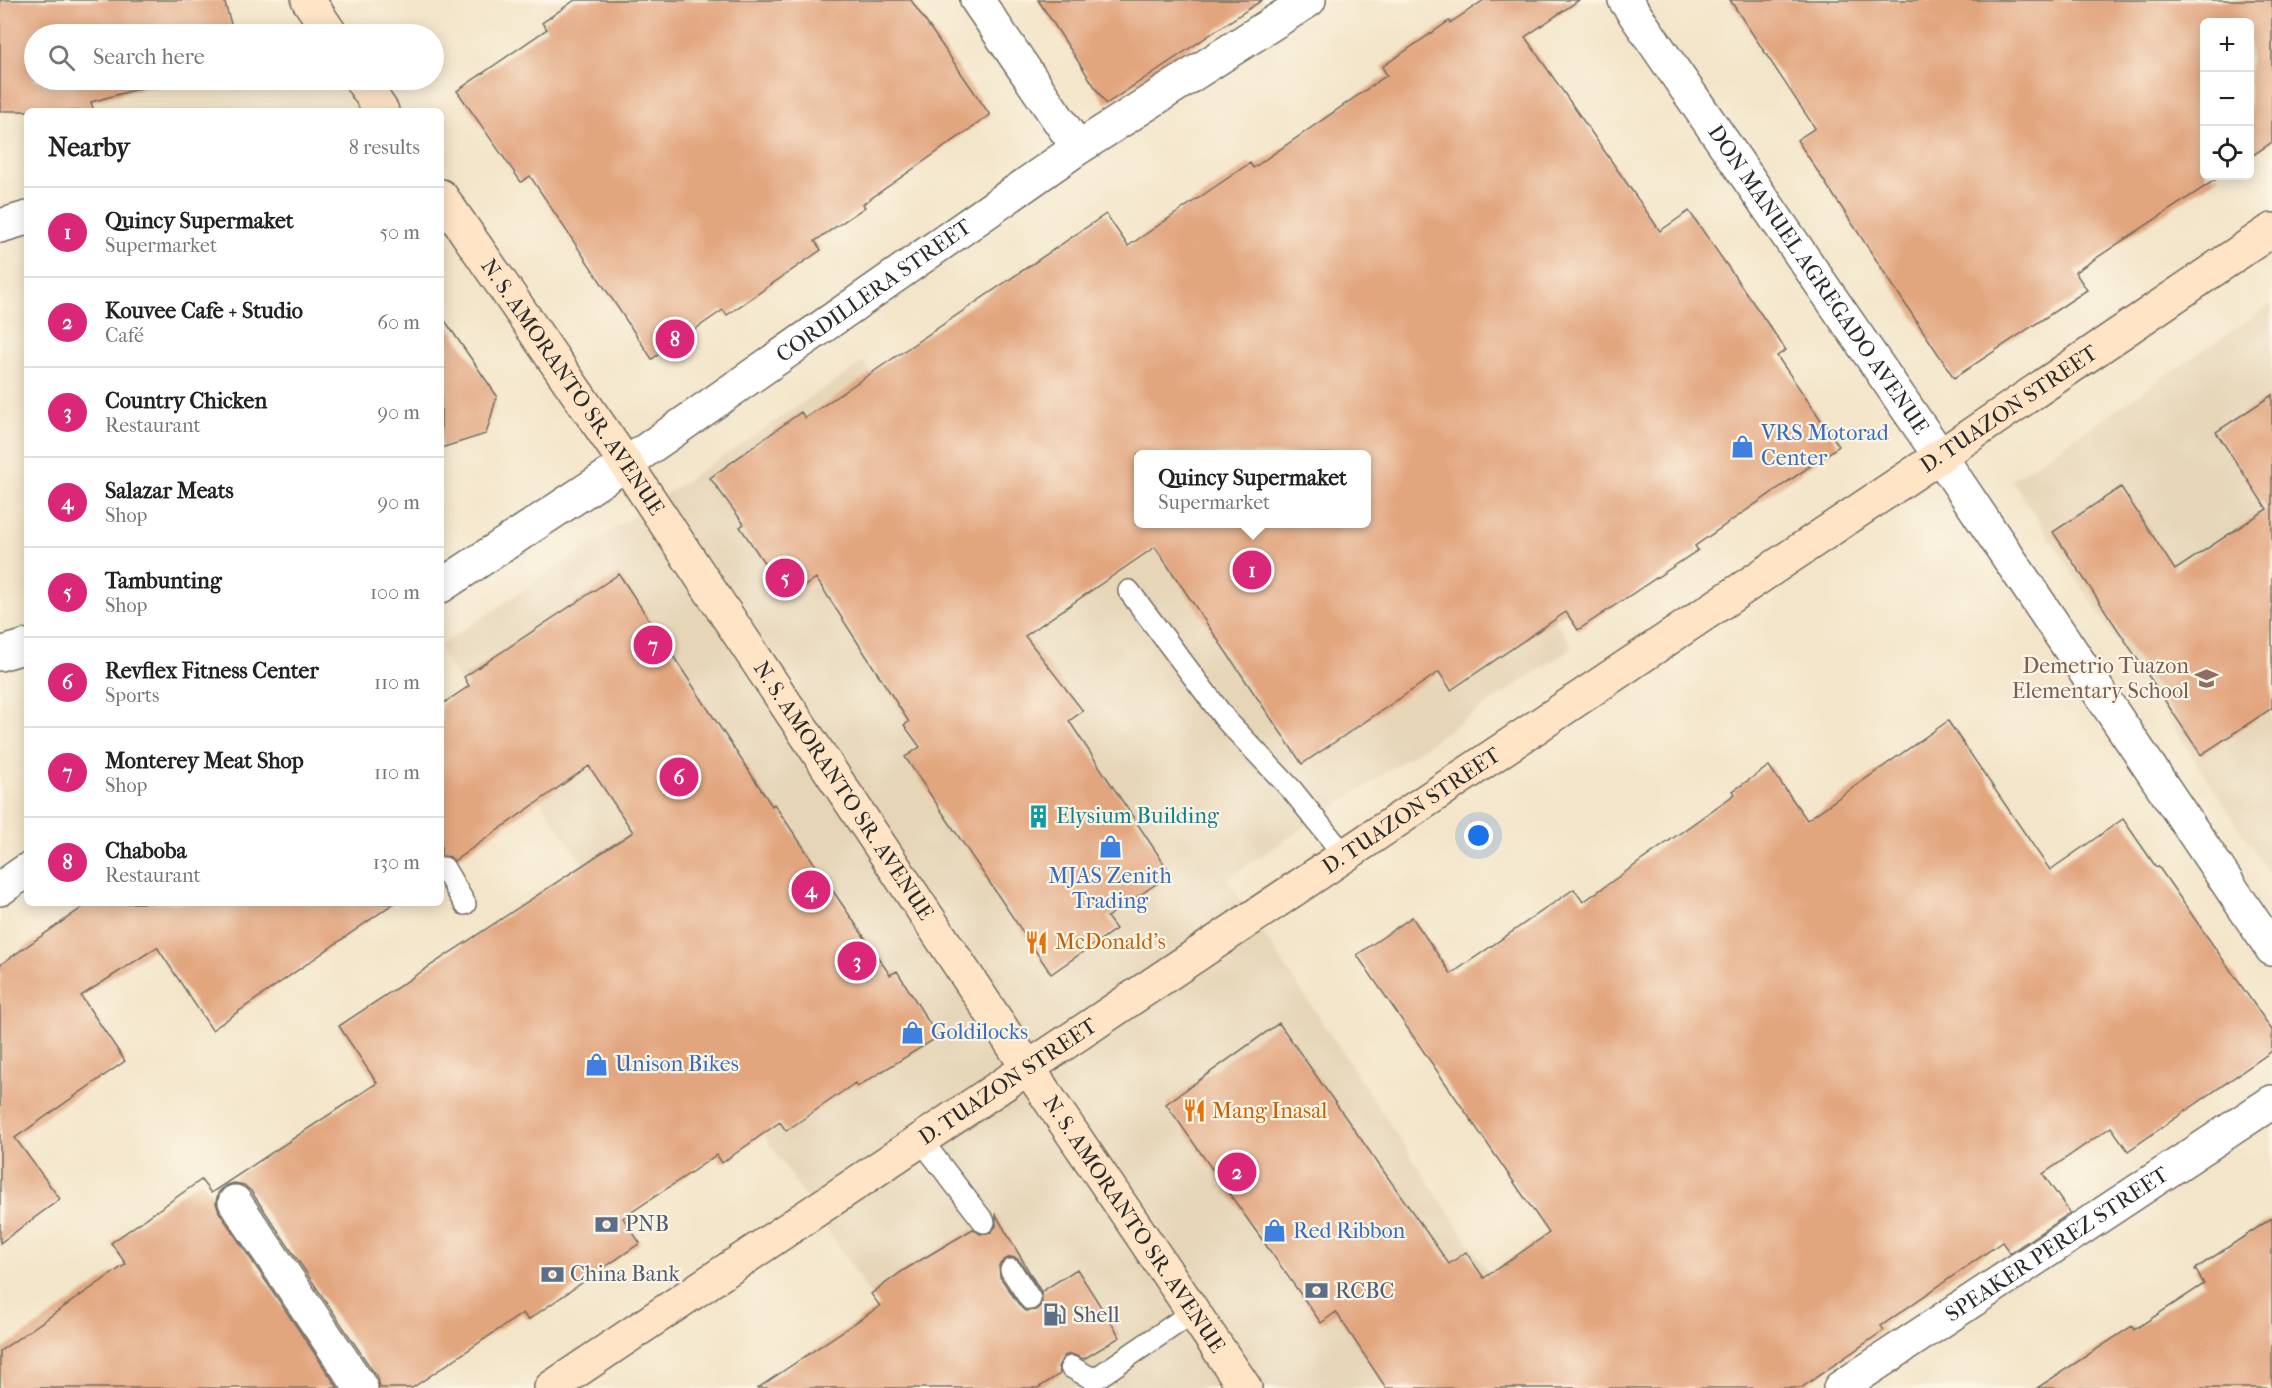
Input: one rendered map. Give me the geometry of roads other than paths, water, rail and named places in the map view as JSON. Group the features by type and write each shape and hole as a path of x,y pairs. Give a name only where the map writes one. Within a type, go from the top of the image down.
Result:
{"street":[{"path":"308,0 324,24"},
{"path":"977,0 1078,148"},
{"name":"CORDILLERA STREET","path":"444,584 626,464 1078,148 1309,0"},
{"name":"DON MANUEL AGREGADO AVENUE","path":"1625,0 1940,456 2272,949"},
{"path":"368,90 380,108"},
{"name":"N. S. AMORANTO SR. AVENUE","path":"444,200 626,464 1028,1068 1245,1388"},
{"path":"0,226 24,219"},
{"name":"D. TUAZON STREET","path":"551,1388 1940,456 2272,230"},
{"path":"444,555 485,555"},
{"path":"0,654 24,647"},
{"path":"0,889 24,872"},
{"name":"SPEAKER PEREZ STREET","path":"1840,1388 2272,1102"},
{"path":"235,1202 361,1388"}],"lane":[{"path":"1129,591 1226,720 1292,790 1344,855"},
{"path":"444,868 465,904"},
{"path":"921,1140 984,1222"},
{"path":"1011,1270 1030,1299"},
{"path":"1071,1367 1091,1378 1098,1377 1193,1312"}],"place":[{"name":"Chaboba","path":"675,339"},
{"name":"VRS Motorad Center","path":"1743,446"},
{"name":"Quincy Supermaket","path":"1252,570"},
{"name":"Tambunting","path":"785,578"},
{"name":"Monterey Meat Shop","path":"653,645"},
{"name":"Demetrio Tuazon Elementary School","path":"2207,679"},
{"name":"Revflex Fitness Center","path":"679,777"},
{"name":"Elysium Building","path":"1038,816"},
{"name":"MJAS Zenith Trading","path":"1110,847"},
{"name":"Salazar Meats","path":"811,890"},
{"name":"McDonald's","path":"1037,942"},
{"name":"Country Chicken","path":"857,961"},
{"name":"Goldilocks","path":"913,1032"},
{"name":"Unison Bikes","path":"597,1064"},
{"name":"Mang Inasal","path":"1194,1111"},
{"name":"Kouvee Cafe + Studio","path":"1237,1172"},
{"name":"PNB","path":"607,1224"},
{"name":"Red Ribbon","path":"1275,1231"},
{"name":"China Bank","path":"552,1274"},
{"name":"RCBC","path":"1317,1291"},
{"name":"Shell","path":"1055,1315"}]}
